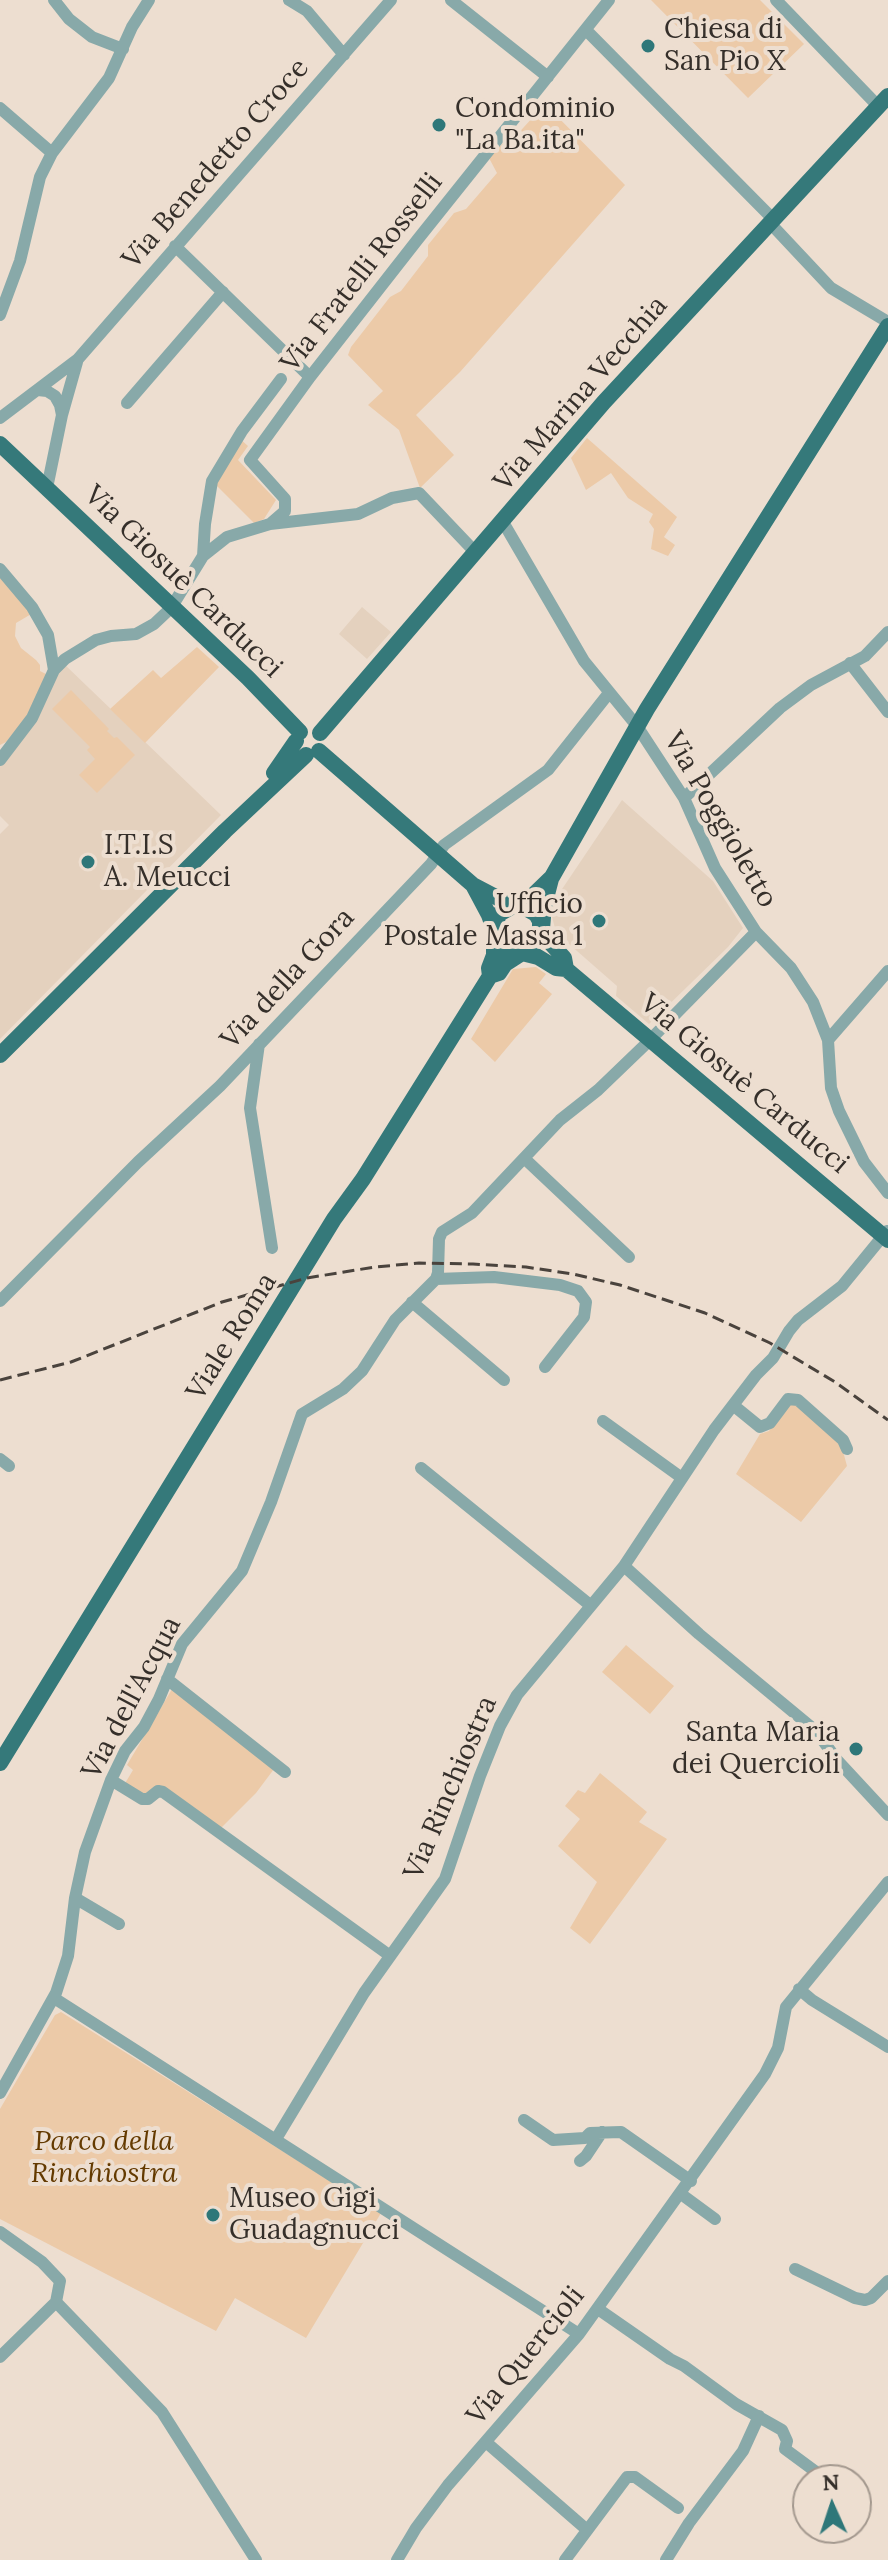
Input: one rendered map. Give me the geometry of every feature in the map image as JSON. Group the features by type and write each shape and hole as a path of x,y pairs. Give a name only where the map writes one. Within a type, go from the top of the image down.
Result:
{"main road":[{"name":"Via Marina Vecchia","path":"320,733 604,402 883,101"},
{"path":"473,885 489,915 494,933 506,950 522,953 536,944 552,877 637,726 888,324"},
{"name":"Via Giosuè Carducci","path":"0,444 28,470 48,481 171,608 248,678 298,737"},
{"path":"0,1055 271,786 313,753 323,741 320,733 308,728 298,737 267,781 154,895 135,919"},
{"path":"298,737 299,750 313,753 473,885 536,914 542,929"},
{"path":"490,976 499,914 517,906 552,877"},
{"name":"Via Giosuè Carducci","path":"542,929 564,958 566,969"},
{"name":"Via Giosuè Carducci","path":"522,953 538,957 556,968 566,969 886,1236"},
{"name":"Viale Roma","path":"0,1763 334,1219 363,1179 490,976 499,973 505,964 522,953"}],"street":[{"path":"54,0 69,19 92,37 123,49"},
{"path":"1,313 20,261 40,177 52,153 109,78 149,0"},
{"path":"289,0 307,11 344,55"},
{"path":"307,11 317,0"},
{"name":"Via Benedetto Croce","path":"0,409 38,390 78,359 391,0"},
{"path":"451,0 548,77"},
{"name":"Via Fratelli Rosselli","path":"305,520 295,513 250,460 310,377 609,0"},
{"path":"776,0 883,101"},
{"path":"586,30 771,221 831,288 888,324"},
{"path":"0,108 52,153"},
{"path":"175,246 310,377"},
{"path":"127,403 223,292"},
{"name":"Via Benedetto Croce","path":"48,481 78,359"},
{"path":"203,556 212,481 242,431 281,379"},
{"path":"38,390 55,396 62,415"},
{"name":"Via Benedetto Croce","path":"0,418 23,399"},
{"path":"0,760 32,718 54,670 65,659 104,637 136,634 154,624 171,608 203,556 227,537 270,524 358,514 392,498 419,493 476,553"},
{"path":"270,524 285,511 285,499"},
{"name":"Via Poggioletto","path":"503,522 584,661 637,726 684,798 715,868 756,932 791,968 813,1002 828,1040 831,1088 839,1111 864,1162 885,1184"},
{"path":"0,569 32,607 48,635 54,670"},
{"path":"684,798 780,708 811,685 865,656 888,632"},
{"path":"850,663 888,712"},
{"name":"Via della Gora","path":"0,1301 138,1162 220,1086 431,864 444,845 548,770 609,693"},
{"path":"545,1367 584,1317 586,1302 578,1291 560,1285 494,1277 437,1276 442,1232 472,1213 560,1120 598,1090 756,932"},
{"path":"828,1040 888,971"},
{"path":"259,1044 250,1108 272,1248"},
{"path":"524,1158 629,1257"},
{"name":"Via Rinchiostra","path":"276,2139 389,1955 445,1879 480,1776 500,1726 517,1695 624,1566 733,1405 773,1358 789,1331 798,1320 842,1286 886,1236"},
{"name":"Via dell'Acqua","path":"0,2093 54,1998 68,1956 75,1898 85,1852 111,1780 125,1751 144,1727 182,1644 242,1571 271,1502 302,1414 343,1389 362,1371 395,1320 437,1276"},
{"path":"412,1302 504,1380"},
{"path":"733,1405 760,1427 770,1423 788,1399 798,1400 843,1440 847,1449"},
{"path":"603,1421 682,1478"},
{"path":"421,1468 590,1605"},
{"path":"624,1566 699,1634 816,1731 837,1760 888,1815"},
{"path":"167,1679 285,1772"},
{"path":"111,1780 142,1799 148,1799 158,1791 163,1792 389,1955"},
{"name":"Via Quercioli","path":"397,2560 448,2485 579,2334 691,2181 765,2074 778,2048 786,2007 888,1882"},
{"path":"75,1898 119,1924"},
{"path":"799,1989 888,2047"},
{"path":"54,1998 579,2334"},
{"path":"524,2120 553,2140 585,2138 590,2133 621,2132 691,2181"},
{"path":"580,2161 602,2132"},
{"path":"681,2194 715,2219"},
{"path":"0,2232 42,2262 60,2281 56,2302 0,2357"},
{"path":"795,2269 865,2300 888,2281"},
{"path":"56,2302 162,2412 256,2560"},
{"path":"598,2309 736,2404 782,2430 787,2441 785,2449 805,2464"},
{"path":"666,2560 689,2523 743,2451 759,2416"},
{"path":"487,2443 586,2529"},
{"path":"565,2560 627,2477 635,2477 678,2508"}],"shaded area":[{"path":"362,607 391,632 367,659 339,634"},
{"name":"I.T.I.S A. Meucci","path":"63,663 221,815 0,1039 0,834 9,825 0,816 0,765"},
{"path":"622,800 713,881 743,928 728,947 649,1024 616,996 617,986 561,937 552,917 554,901"}],"green space":[{"path":"651,0 760,0 804,44 748,98"},
{"path":"545,104 625,185 460,372 416,415 454,455 420,488 399,430 368,405 383,391 348,355 390,297 401,291 428,256 428,245 454,213 466,209 497,173 489,158 503,143 513,139"},
{"path":"238,437 248,446 238,460 276,500 264,519 254,523 212,481"},
{"path":"587,438 677,517 664,537 675,545 668,556 651,549 654,529 649,522 653,514 628,498 611,473 586,490 571,458"},
{"path":"0,575 33,613 16,623 15,636 21,648 40,665 40,671 48,675 32,711 0,745"},
{"path":"197,647 219,667 145,743 110,709 153,670 161,678"},
{"path":"71,690 109,729 107,731 135,755 97,793 79,775 95,759 87,750 90,747 52,709"},
{"path":"536,967 546,974 539,983 552,994 495,1062 471,1039 513,969"},
{"path":"793,1403 841,1444 847,1466 801,1522 736,1474 760,1434 769,1431 788,1404"},
{"path":"626,1645 674,1686 650,1714 602,1672"},
{"path":"172,1689 274,1769 256,1793 219,1830 157,1786 146,1796 124,1785 133,1770 127,1765"},
{"path":"600,1773 647,1812 639,1822 667,1839 590,1944 570,1928 597,1882 558,1846 580,1819 565,1806 578,1790 585,1793"},
{"name":"Parco della Rinchiostra","path":"61,2012 381,2213 306,2338 235,2298 216,2331 0,2219 0,2109 55,2015"}],"railway":[{"path":"0,1380 71,1362 222,1302 307,1278 419,1263 473,1264 573,1274 620,1285 705,1313 770,1343 835,1382 888,1420"}],"place":[{"name":"Chiesa di San Pio X","path":"648,46"},
{"name":"Condominio \"La Ba.ita\"","path":"439,125"},
{"name":"I.T.I.S A. Meucci","path":"88,862"},
{"name":"Ufficio Postale Massa 1","path":"599,921"},
{"name":"Santa Maria dei Quercioli","path":"856,1749"},
{"name":"Museo Gigi Guadagnucci","path":"213,2215"}]}
